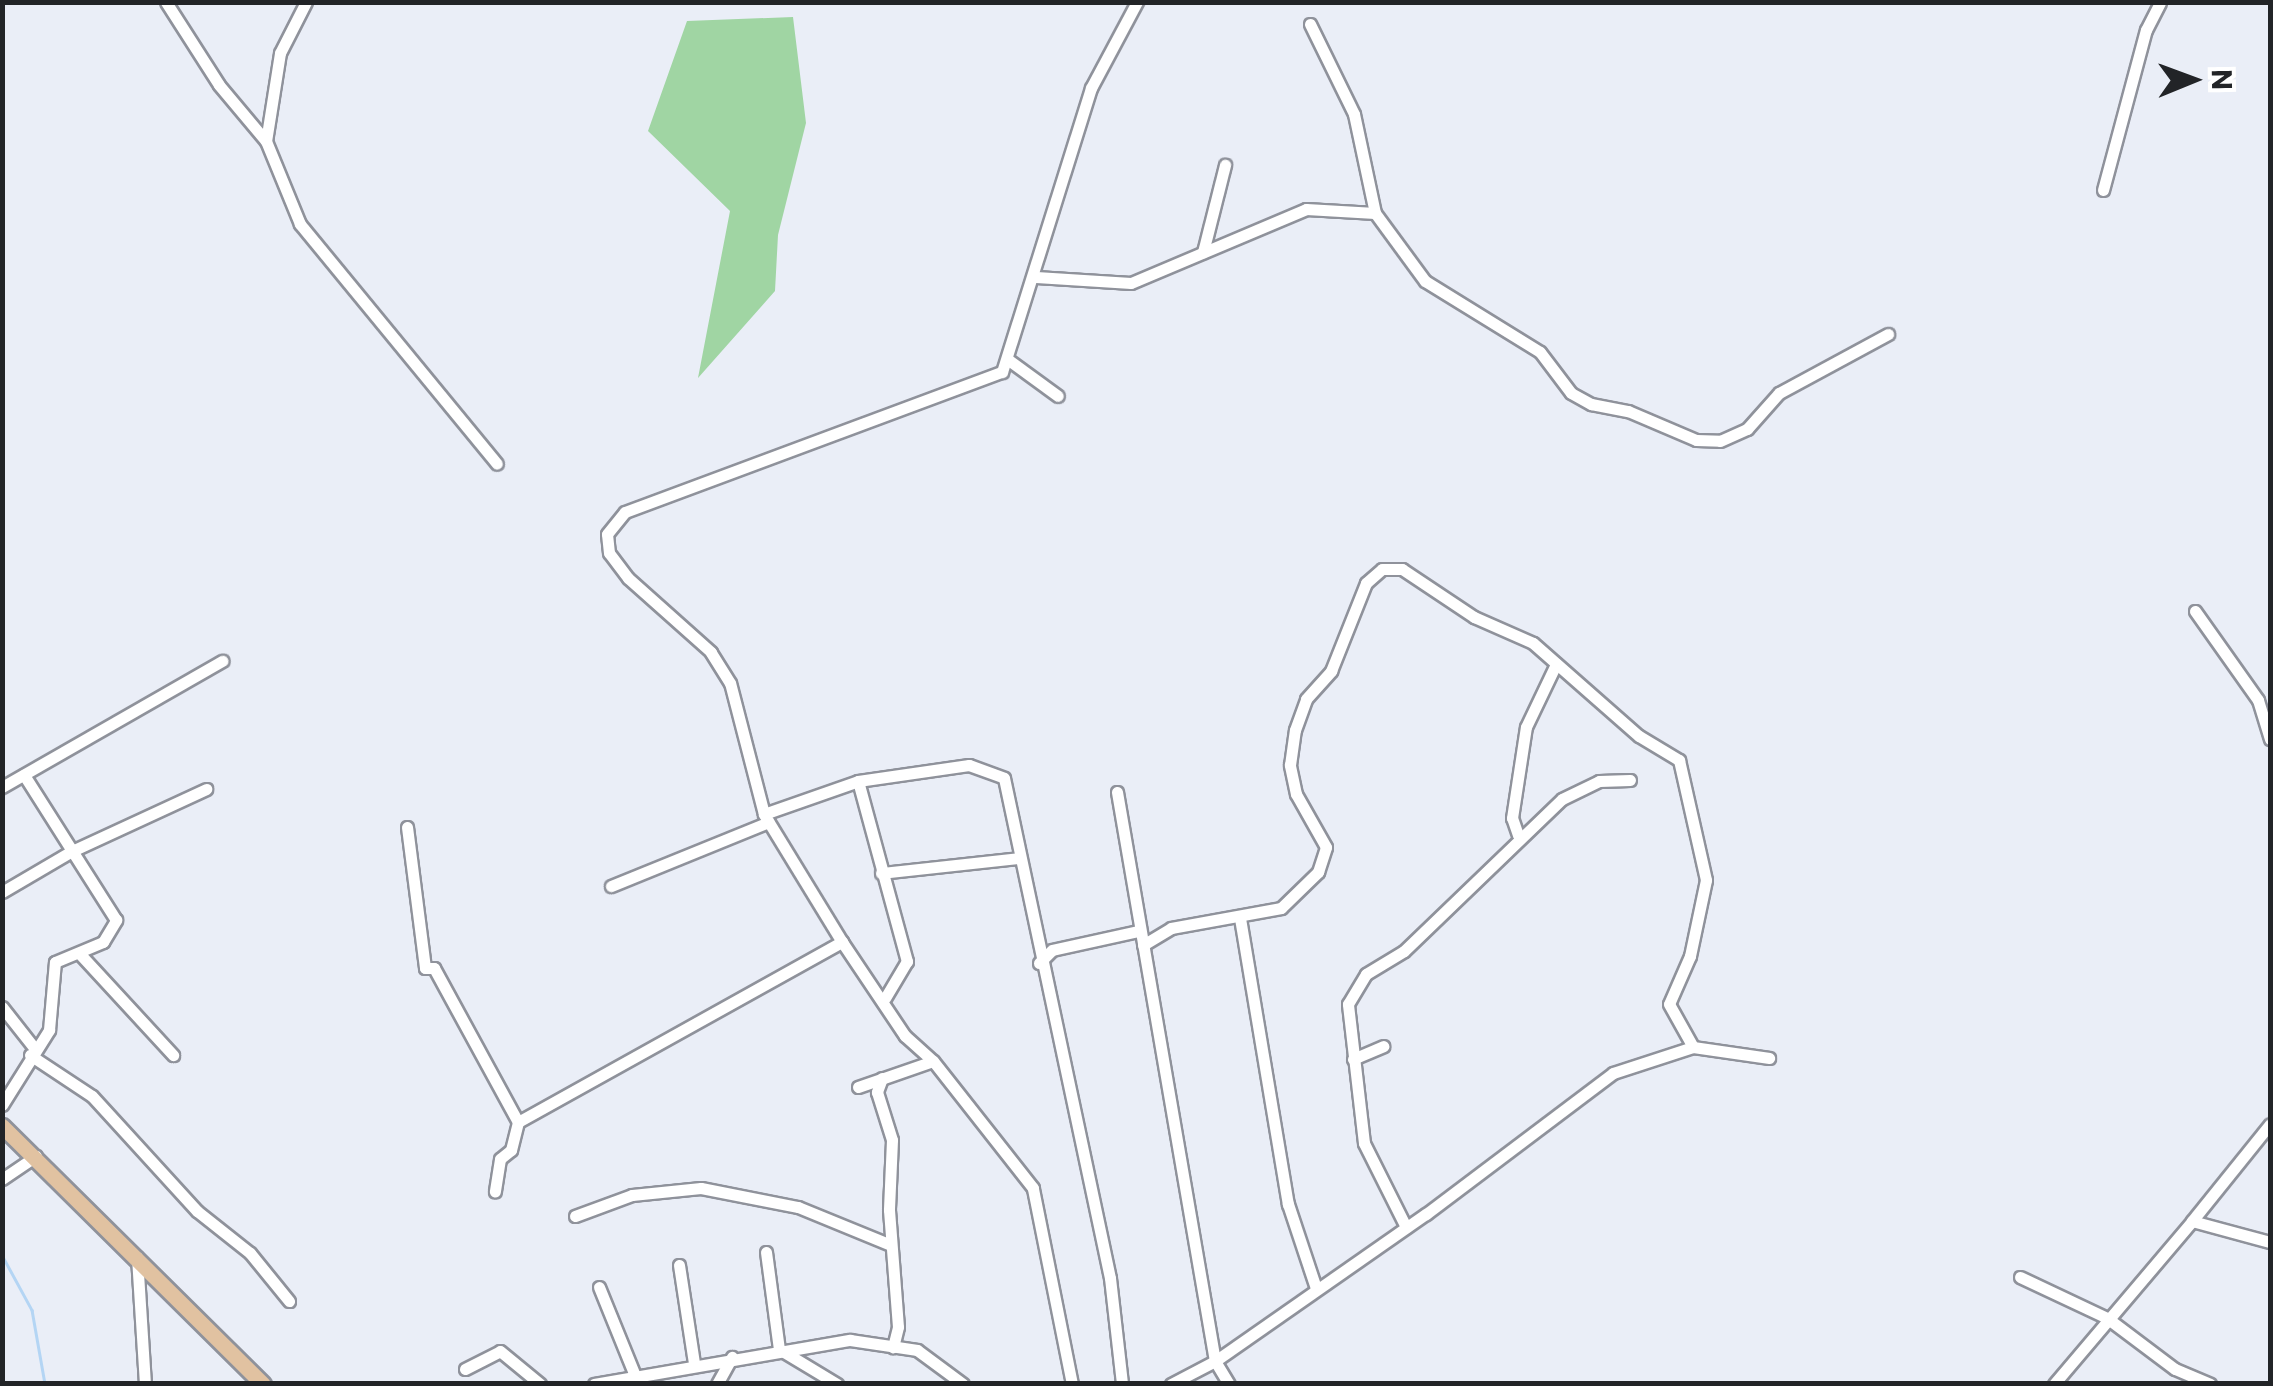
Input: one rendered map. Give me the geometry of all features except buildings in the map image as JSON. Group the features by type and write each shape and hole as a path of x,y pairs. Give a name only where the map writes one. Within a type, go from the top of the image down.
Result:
{"main road":[{"path":"2,1126 263,1384"}],"street":[{"path":"166,2 219,85 266,141 300,224 498,464"},
{"path":"266,141 280,52 306,2"},
{"path":"1072,1384 1044,1220 1033,1188 934,1061 905,1036 886,998 842,942 766,818 730,683 711,652 654,601 609,552 607,534 625,512 969,388 1010,361 1091,88 1137,2"},
{"path":"2103,190 2146,30 2160,2"},
{"path":"1310,24 1354,114 1375,213 1426,281 1540,352 1571,393 1696,440 1735,437 1779,393 1888,334"},
{"path":"1203,252 1224,165"},
{"path":"1036,277 1131,283 1306,209 1375,213"},
{"path":"1010,361 1058,396"},
{"path":"1143,945 1171,928 1282,908 1318,872 1326,847 1296,794 1290,765 1295,730 1306,698 1332,671 1366,583 1382,570 1415,573 1474,617 1533,643 1639,736 1679,760 1706,880 1690,956 1669,1004 1693,1047"},
{"path":"2194,611 2258,700 2270,739"},
{"path":"3,786 222,661"},
{"path":"1518,835 1512,818 1526,727 1556,664"},
{"path":"610,886 858,781 969,765 1004,778 1039,964 1110,1278 1122,1384"},
{"path":"2,1105 49,1030 56,962 102,942 116,920 24,775"},
{"path":"1406,1227 1364,1143 1348,1004 1366,974 1404,951 1518,835 1587,787 1630,780"},
{"path":"858,781 880,873 908,961 886,998"},
{"path":"2,892 72,851 206,789"},
{"path":"1117,792 1215,1361 1229,1384"},
{"path":"406,827 424,968 434,968 518,1122 511,1150 500,1158 495,1192"},
{"path":"880,873 1019,858"},
{"path":"1240,918 1288,1204 1316,1288"},
{"path":"1039,964 1052,950 1138,930"},
{"path":"518,1122 842,942"},
{"path":"79,952 174,1055"},
{"path":"2,1007 32,1052 92,1096 197,1211 250,1252 289,1301"},
{"path":"1353,1059 1382,1046"},
{"path":"1171,1384 1215,1361 1406,1227 1480,1169 1540,1133 1583,1092 1613,1073 1693,1047 1769,1058"},
{"path":"858,1087 934,1061"},
{"path":"882,1078 877,1092 892,1140 891,1245 898,1327 893,1346"},
{"path":"2054,1384 2270,1124"},
{"path":"2,1179 36,1156"},
{"path":"575,1216 632,1196 701,1188 798,1206 891,1245"},
{"path":"2192,1221 2270,1242"},
{"path":"766,1252 779,1349"},
{"path":"136,1257 145,1384"},
{"path":"679,1265 694,1363"},
{"path":"2020,1277 2107,1318 2175,1369 2210,1384"},
{"path":"598,1287 634,1373"},
{"path":"594,1384 634,1373 850,1340 917,1350 962,1384"},
{"path":"779,1349 837,1384"},
{"path":"464,1369 500,1351 540,1384"},
{"path":"717,1384 732,1357"}],"green space":[{"path":"793,17 806,123 778,235 775,291 698,378 730,211 648,131 687,21"}],"waterway":[{"path":"2,1255 32,1310 45,1384"}]}
